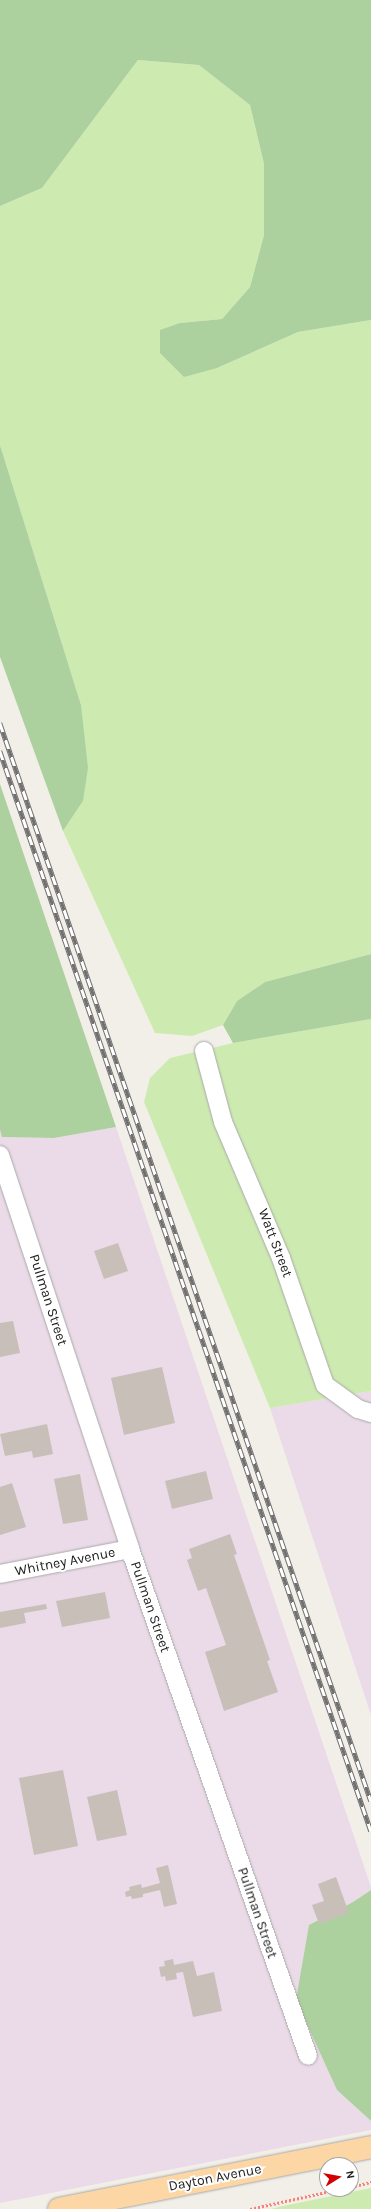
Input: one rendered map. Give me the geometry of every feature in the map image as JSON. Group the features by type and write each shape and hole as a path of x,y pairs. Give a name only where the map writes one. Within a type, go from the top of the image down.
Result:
{"main road":[{"name":"Dayton Avenue","path":"59,2209 91,2206 371,2147"}],"street":[{"name":"Watt Street","path":"204,1051 223,1122 282,1258 325,1385 358,1409 371,1413"},
{"name":"Pullman Street","path":"0,1155 130,1549 308,2056"},
{"name":"Whitney Avenue","path":"0,1574 130,1549"}],"path":[{"path":"359,2184 371,2182"},
{"path":"250,2209 319,2194"}],"shaded area":[{"path":"116,1127 371,1887 371,1890 353,1902 309,1925 337,2090 371,2121 371,2130 0,2203 0,1130 2,1137 54,1138"},
{"path":"371,1391 371,1715 270,1408"}],"green space":[{"path":"0,0 371,0 371,320 298,332 217,368 184,377 160,353 160,330 180,323 222,319 250,287 264,235 264,164 250,105 199,65 138,60 42,188 0,206"},
{"path":"138,60 199,65 250,105 264,164 264,235 250,287 222,319 180,323 217,368 298,332 371,320 371,954 265,982 237,1001 223,1025 192,1036 155,1033 63,831 83,801 81,705 0,445 0,206 42,188"},
{"path":"0,445 81,705 88,768 83,801 63,831 0,657"},
{"path":"0,784 116,1127 54,1138 2,1137 0,1130"},
{"path":"371,954 371,1019 233,1043 223,1025 237,1001 265,982"},
{"path":"371,1019 371,1391 270,1408 144,1102 150,1078 170,1058 233,1043"},
{"path":"371,1890 371,2121 337,2090 296,2000 309,1925 353,1902"},
{"path":"371,2188 371,2209 271,2209 327,2197 359,2197 359,2190"}],"building":[{"path":"118,1243 128,1271 104,1279 94,1251"},
{"path":"13,1321 20,1353 0,1357 0,1323"},
{"path":"162,1367 175,1423 124,1435 111,1378"},
{"path":"47,1424 53,1454 33,1458 32,1451 5,1456 0,1434"},
{"path":"206,1471 213,1499 172,1509 165,1481"},
{"path":"80,1474 88,1520 63,1524 54,1479"},
{"path":"12,1483 26,1527 0,1535 0,1487"},
{"path":"230,1534 237,1554 234,1555 270,1660 267,1661 278,1692 224,1711 205,1652 226,1645 206,1588 198,1591 187,1560 192,1558 189,1549"},
{"path":"105,1592 110,1618 62,1627 56,1601"},
{"path":"46,1604 47,1609 24,1613 26,1623 0,1628 0,1612"},
{"path":"63,1770 78,1846 34,1855 19,1778"},
{"path":"117,1790 127,1835 97,1841 87,1797"},
{"path":"168,1865 177,1904 164,1907 160,1890 143,1894 143,1897 132,1899 131,1896 126,1897 125,1892 130,1890 129,1887 141,1884 142,1888 160,1883 156,1868"},
{"path":"336,1877 349,1913 319,1924 312,1905 324,1901 318,1884"},
{"path":"173,1959 174,1965 193,1961 197,1976 214,1972 222,2011 193,2017 183,1972 176,1973 177,1979 166,1981 165,1976 161,1977 159,1967 165,1966 164,1961"}],"railway":[{"path":"0,723 371,1801"},
{"path":"0,751 371,1831"}]}
